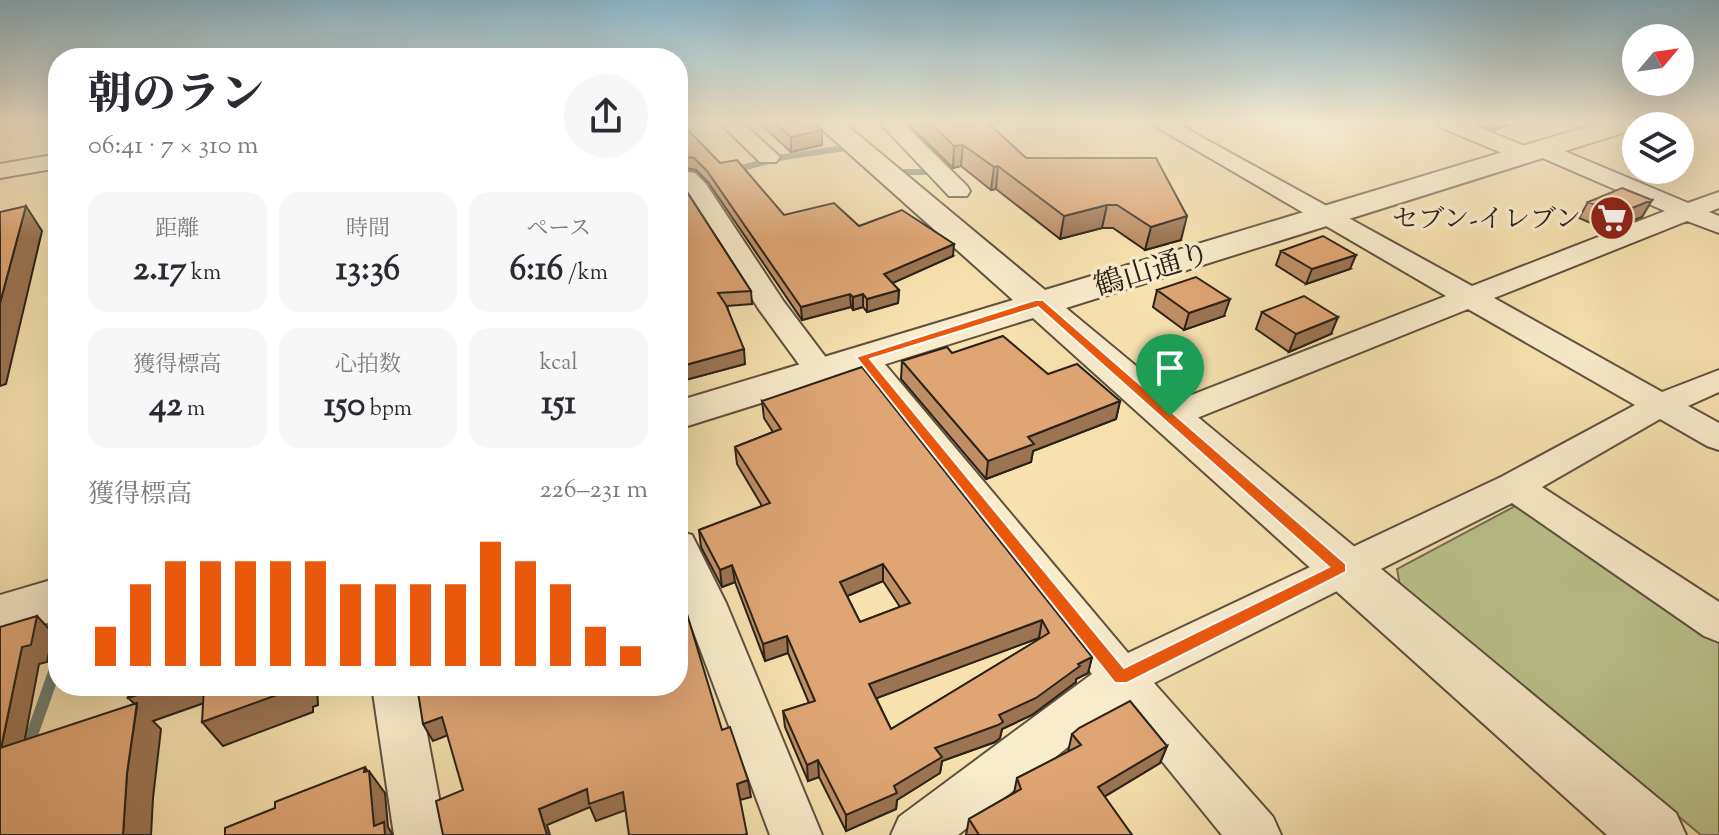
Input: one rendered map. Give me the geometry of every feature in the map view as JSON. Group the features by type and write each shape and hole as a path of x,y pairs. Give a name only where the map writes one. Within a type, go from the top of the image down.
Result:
{"street":[{"path":"874,162 1170,416 1340,568 1654,835"},
{"path":"929,162 958,191"},
{"path":"1228,162 1719,438"},
{"name":"鶴山通り","path":"688,409 1502,162"},
{"path":"1559,162 1719,225"},
{"path":"0,171 48,163"},
{"path":"688,179 773,308 820,371"},
{"path":"1170,416 1719,199"},
{"path":"862,357 1121,678 1255,835"},
{"path":"917,835 1121,678 1340,568 1514,486 1660,405 1719,380"},
{"path":"1514,486 1719,624"},
{"path":"688,567 796,835"},
{"path":"0,616 48,602"},
{"path":"397,696 420,835"}],"green space":[{"path":"1519,504 1719,638 1719,835 1701,835 1400,586 1397,569"}],"building":[{"path":"698,162 739,162 784,215 834,203 859,226 902,210 954,244 884,274 899,290 867,299 863,294 853,297 850,294 801,307"},
{"path":"987,162 1158,162 1187,216 1151,227 1117,205 1107,205 1064,216 998,166"},
{"path":"1622,188 1652,200 1617,214 1588,202"},
{"path":"688,193 751,291 718,293 744,349 688,364"},
{"path":"26,206 0,303 0,212"},
{"path":"1323,236 1356,255 1312,269 1281,251"},
{"path":"1196,277 1230,299 1189,313 1157,290"},
{"path":"1304,296 1338,317 1296,334 1262,312"},
{"path":"1003,336 1048,374 1077,364 1120,401 1028,437 1034,444 988,461 902,361 947,347 952,353"},
{"path":"862,367 1092,657 1078,664 1080,666 1036,698 999,715 1003,722 998,725 935,748 942,757 894,786 897,793 846,815 818,760 807,765 783,711 815,701 787,636 763,644 732,565 720,570 699,530 770,503 735,447 781,429 762,401","holes":["883,564 910,603 860,622 840,582","1042,620 1049,633 891,729 869,684"]},
{"path":"37,616 31,645 22,647 0,748 0,627"},
{"path":"688,617 722,730 730,727 748,780 737,784 747,834 629,835 623,792 589,804 587,789 539,809 547,835 443,835 436,801 463,790 442,717 423,724 419,696 688,696"},
{"path":"203,696 274,696 202,722"},
{"path":"1130,701 1167,746 1098,787 1132,835 979,835 969,819 1021,789 1017,778 1081,745 1072,734 1079,728"},
{"path":"137,703 127,773 123,835 0,835 0,748"},
{"path":"365,767 364,772 369,771 374,826 384,822 385,835 225,835 225,828 275,808 275,802"}],"waterway":[{"path":"734,170 765,162"},
{"path":"893,172 930,172"},
{"path":"27,749 48,689"}],"place":[{"name":"セブン-イレブン","path":"1612,218"}],"route":[{"path":"1039,303 1170,416 1340,568 1121,678 862,357 1039,303"}]}
